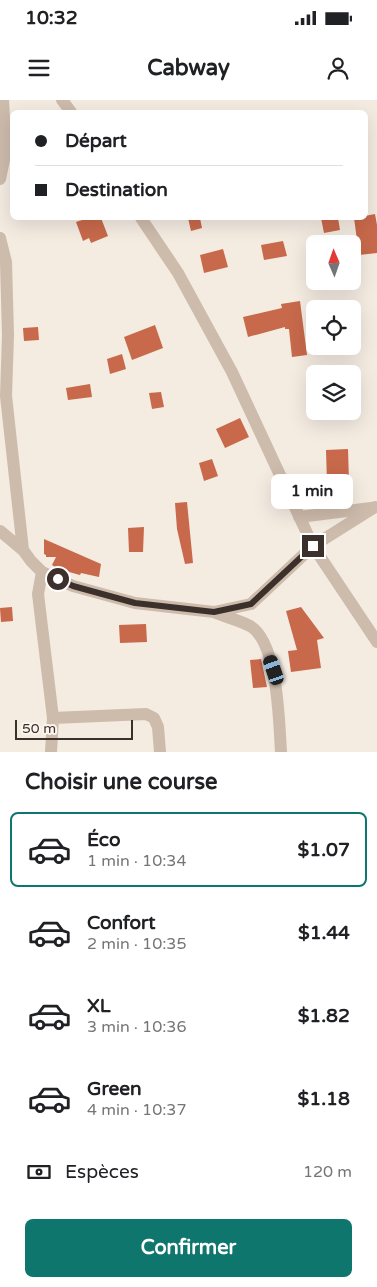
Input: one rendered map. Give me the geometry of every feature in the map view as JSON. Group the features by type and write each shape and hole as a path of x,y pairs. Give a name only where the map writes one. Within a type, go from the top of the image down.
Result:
{"street":[{"path":"0,179 6,150 3,100"},
{"path":"142,220 178,273 232,372 313,546 377,642"},
{"path":"0,238 6,262 8,335 6,396 23,550"},
{"path":"299,517 376,507"},
{"path":"214,612 251,604 313,546 376,507"},
{"path":"0,531 23,550 42,572 73,586 135,603 214,612 252,627 264,643 274,670 281,752"},
{"path":"42,572 38,594 53,718 51,752"},
{"path":"53,718 146,714 154,718 158,727 160,752"}],"building":[{"path":"375,214 377,253 361,255 361,235 356,235 354,220 368,220 368,215"},
{"path":"82,220 102,220 108,236 91,243 89,238 83,241 76,222"},
{"path":"188,220 200,220 202,228 191,231"},
{"path":"321,220 338,220 340,230 324,233"},
{"path":"283,241 287,256 264,260 261,245"},
{"path":"223,249 228,267 204,273 200,255"},
{"path":"300,301 307,355 292,357 289,329 285,329 285,327 248,337 243,317 282,308 281,304"},
{"path":"155,325 163,348 132,360 124,337"},
{"path":"38,327 39,340 24,341 23,328"},
{"path":"122,354 126,369 110,374 107,359"},
{"path":"90,384 92,397 68,400 66,388"},
{"path":"161,392 164,407 152,409 149,393"},
{"path":"240,418 249,437 225,448 216,429"},
{"path":"348,449 349,482 327,483 326,450"},
{"path":"212,459 218,476 204,481 199,463"},
{"path":"187,502 193,563 185,564 177,529 175,503"},
{"path":"144,527 143,552 129,552 128,528"},
{"path":"44,539 101,564 99,577 81,573 80,575 58,569 52,565 56,557 46,557 44,554"},
{"path":"12,607 13,621 1,622 0,608"},
{"path":"301,607 324,638 317,640 321,668 291,672 288,651 297,650 286,611"},
{"path":"146,624 147,642 120,643 119,625"},
{"path":"261,659 267,687 253,688 250,660"}],"route":[{"path":"58,579 73,586 135,603 214,612 251,604 313,546"}]}
